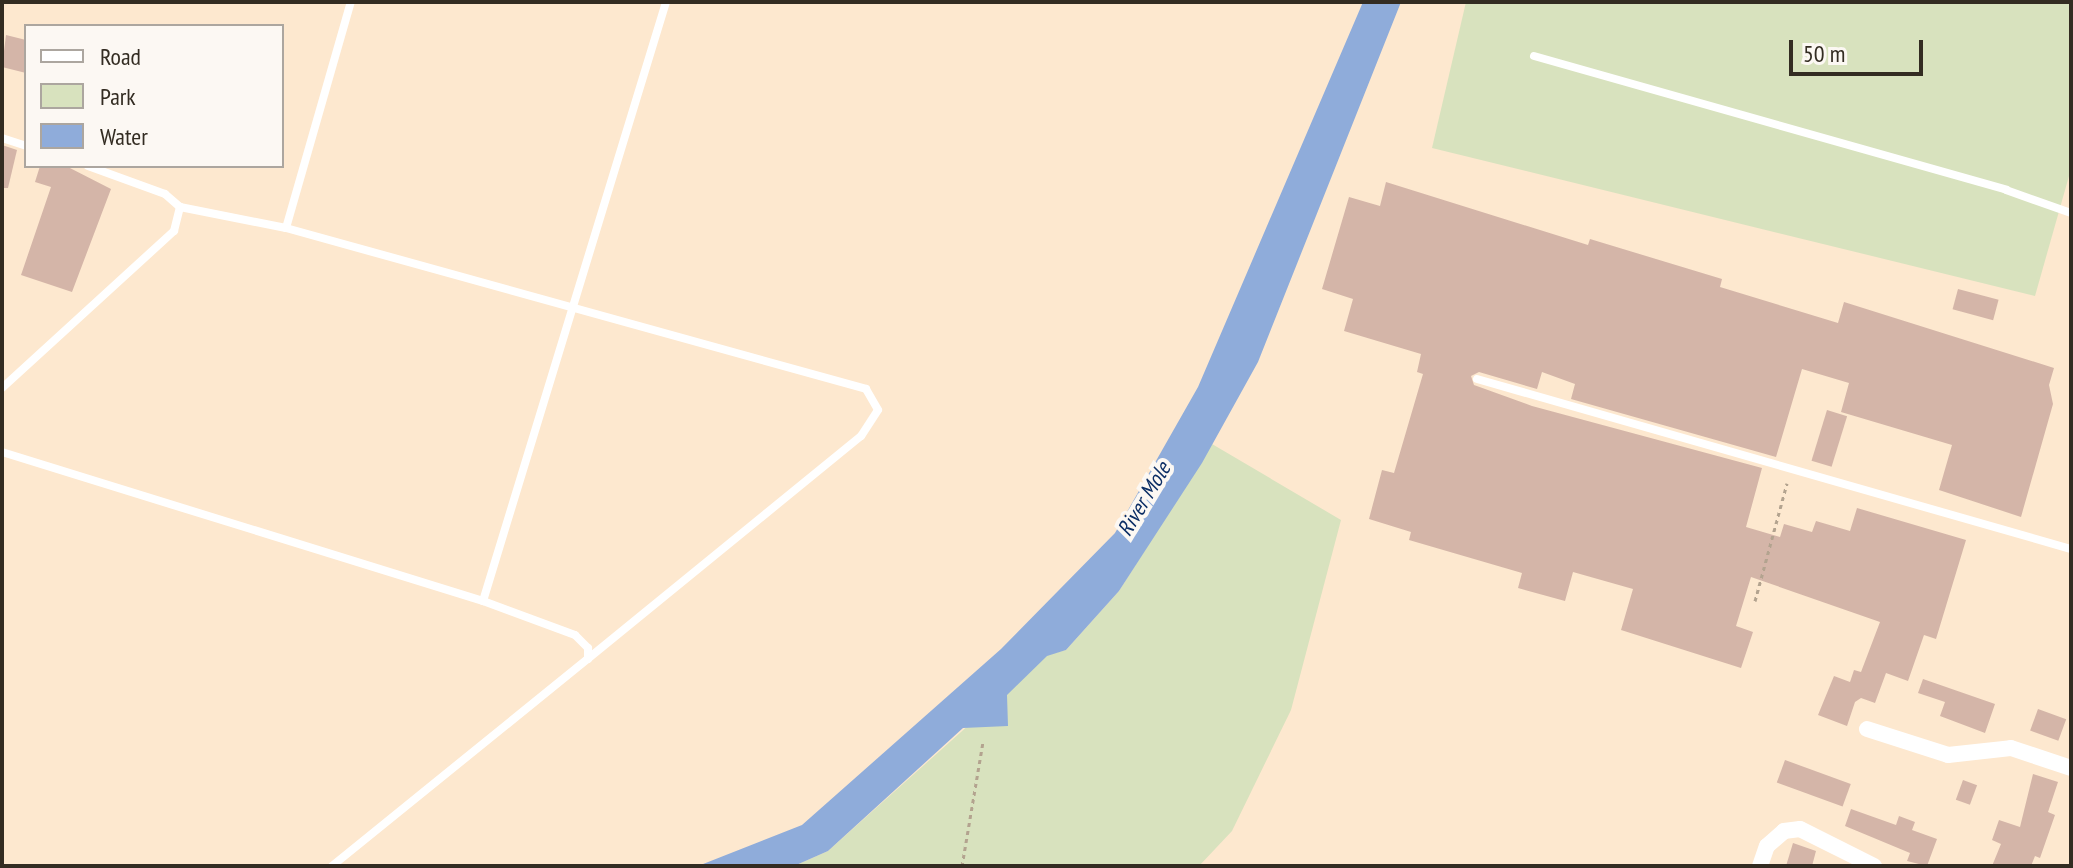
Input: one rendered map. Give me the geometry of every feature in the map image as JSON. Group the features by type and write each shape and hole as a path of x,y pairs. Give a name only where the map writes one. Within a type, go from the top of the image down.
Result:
{"street":[{"path":"1867,729 1948,755 2011,748 2071,768"},
{"path":"1760,866 1767,846 1784,831 1800,829 1874,866"}],"lane":[{"path":"286,228 351,2"},
{"path":"483,601 666,2"},
{"path":"1534,56 2006,190 2071,213"},
{"path":"2,138 24,145"},
{"path":"94,168 165,194 180,207 286,228 574,305 866,389 878,410 861,436 332,866"},
{"path":"2,388 174,231 180,207"},
{"path":"1477,379 2071,549"},
{"path":"2,452 483,601 575,635 588,648 588,659"}],"path":[{"path":"1755,601 1791,467"},
{"path":"962,866 983,742"}],"green space":[{"path":"1466,2 2071,2 2071,169 2035,296 1432,148"},
{"path":"1212,444 1341,520 1291,710 1232,831 1199,866 794,866 828,851 1047,655 1066,650 1119,591"}],"water":[{"name":"River Mole","path":"1363,2 1401,2 1258,362 1202,463 1119,591 1066,650 1047,656 1007,695 1008,726 963,728 828,851 794,866 698,866 802,825 1001,649 1115,533 1198,387"}],"building":[{"path":"6,35 24,40 24,72 2,67"},
{"path":"2,145 17,150 8,188 2,188"},
{"path":"39,168 70,168 111,189 72,292 21,275 51,187 35,182"},
{"path":"1386,182 1588,245 1590,239 1722,279 1720,287 1838,323 1844,302 2054,368 2049,385 2053,404 2021,517 1939,490 1952,445 1841,412 1849,383 1802,369 1776,457 1571,399 1575,384 1542,372 1537,389 1479,372 1471,376 1474,385 1532,406 1762,468 1746,527 1780,537 1784,524 1812,532 1816,521 1850,531 1857,508 1966,540 1936,639 1924,635 1908,681 1886,673 1875,703 1861,698 1855,702 1847,726 1818,715 1834,676 1850,682 1854,670 1861,672 1880,622 1751,577 1736,626 1753,632 1741,668 1621,630 1633,589 1573,572 1565,601 1518,588 1522,573 1409,540 1411,532 1369,519 1382,470 1394,473 1423,374 1417,372 1421,354 1344,331 1353,299 1322,289 1349,197 1380,206"},
{"path":"1958,289 1999,300 1993,320 1953,309"},
{"path":"1827,410 1847,416 1832,467 1812,461"},
{"path":"1923,679 1995,704 1985,733 1940,716 1945,702 1918,693"},
{"path":"2038,709 2066,719 2058,741 2030,731"},
{"path":"1785,760 1851,784 1843,806 1777,783"},
{"path":"2033,774 2058,782 2048,812 2055,815 2040,858 2035,856 2031,866 1992,866 2001,844 1992,840 1999,820 2020,827"},
{"path":"1963,780 1977,785 1970,805 1956,800"},
{"path":"1851,809 1896,825 1899,816 1915,822 1912,830 1937,839 1927,866 1907,861 1910,853 1845,826"},
{"path":"1793,843 1816,851 1812,866 1786,866"}]}
